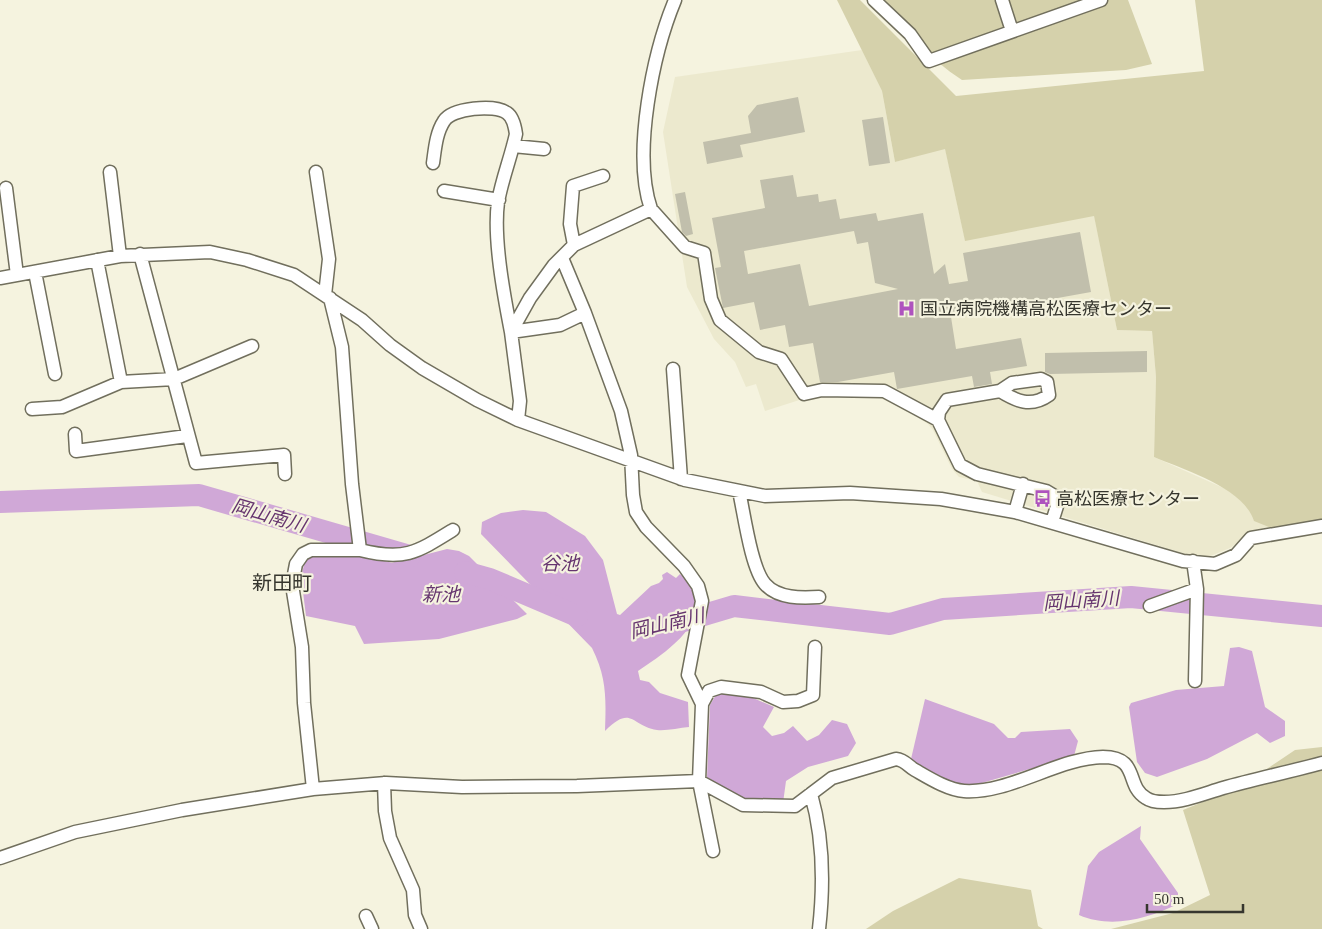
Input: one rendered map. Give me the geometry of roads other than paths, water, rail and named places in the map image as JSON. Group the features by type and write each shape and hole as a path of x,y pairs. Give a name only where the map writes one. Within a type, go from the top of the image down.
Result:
{"street":[{"path":"675,0 659,51 648,104 644,152 645,192 650,209 685,247 704,253 711,299 720,320 759,352 781,359 804,394 822,390 884,391 938,420"},
{"path":"874,0 910,34 929,61 1095,1"},
{"path":"1002,0 1012,31"},
{"path":"433,163 436,140 450,114 484,108 498,109 508,114 516,134 499,200 503,290 511,332 520,401 518,420"},
{"path":"513,146 544,149"},
{"path":"110,172 120,256"},
{"path":"316,172 330,260 327,296 342,347 352,484 360,550"},
{"path":"574,245 570,224 573,186 603,176"},
{"path":"6,188 17,275"},
{"path":"444,191 499,200"},
{"path":"511,332 530,298 554,266 574,245 650,209"},
{"path":"0,278 140,254 210,252 247,260 294,275 362,320 390,345 422,368 477,400 518,420 681,479 765,496 850,493 941,498 1016,512 1193,562 1215,564 1236,554 1251,538 1322,526"},
{"path":"140,254 174,379 187,436 196,462 284,455 285,474"},
{"path":"562,258 618,402 631,461 632,495 636,512 646,527 684,566 698,586 702,601 688,675 702,704"},
{"path":"97,260 120,382"},
{"path":"35,272 55,374"},
{"path":"511,332 560,325 584,313"},
{"path":"32,409 62,407 120,382 174,379 252,346"},
{"path":"673,369 681,479"},
{"path":"1000,391 947,400 939,412 938,420 955,457 966,470 1046,491 1056,498 1052,522"},
{"path":"75,434 76,451 187,436"},
{"path":"1016,512 1023,484"},
{"path":"739,491 756,565 765,584 776,592 794,598 820,597"},
{"path":"313,789 304,703 302,647 292,585 296,564 303,554 311,550 360,550 395,556 418,551 453,530"},
{"path":"1193,562 1197,589 1195,681"},
{"path":"1150,606 1197,589"},
{"path":"713,851 700,781 702,704 709,691 721,687 761,692 783,702 798,701 813,695 815,647"},
{"path":"0,858 75,832 182,810 313,789 384,783 462,787 577,786 700,781 743,805 795,806 832,778 896,760 904,760 913,769 950,788 964,791 1009,784 1063,766 1102,757 1123,761 1129,767 1140,793 1146,798 1163,802 1201,796 1221,788 1322,763"},
{"path":"384,783 384,811 390,838 413,890 415,915 421,929"},
{"path":"811,794 818,817 820,850 822,907 819,929"},
{"path":"366,916 372,929"}],"water":[{"name":"谷池","path":"523,510 546,512 585,536 603,560 617,614 620,615 651,586 659,583 663,579 662,575 667,572 676,578 680,574 692,584 697,601 696,614 690,626 671,647 638,671 640,680 649,682 660,693 688,702 689,727 657,730 626,718 614,723 605,731 606,709 603,679 592,648 481,534 482,522 501,513"},
{"name":"新池","path":"447,549 459,551 469,556 527,614 517,619 439,639 364,644 355,626 306,616 301,576 306,558 312,554 360,555 393,563"},
{"path":"1239,647 1252,651 1265,707 1285,721 1285,736 1270,743 1257,733 1207,759 1157,777 1145,773 1137,762 1129,707 1131,703 1176,690 1224,686 1230,648"},
{"path":"717,693 751,697 774,707 763,727 772,736 784,733 793,726 807,741 819,735 832,720 847,724 856,743 848,756 808,767 786,781 783,803 740,800 707,777 710,705"},
{"path":"925,699 994,724 1008,738 1015,738 1021,732 1070,729 1078,741 1074,756 968,787 952,783 923,769 911,759"},
{"path":"1141,826 1140,839 1178,893 1178,904 1141,918 1116,922 1091,919 1079,915 1088,866 1099,852"}],"waterway":[{"name":"岡山南川","path":"0,502 199,495 410,556"},
{"name":"岡山南川","path":"465,572 490,579 577,616"},
{"name":"岡山南川","path":"677,623 734,606 890,624 943,609 1131,597 1322,616"}],"place":[{"name":"国立病院機構高松医療センター","path":"906,309"},
{"name":"高松医療センター","path":"1042,499"}],"district":[{"name":"新田町","path":"282,583"}]}
